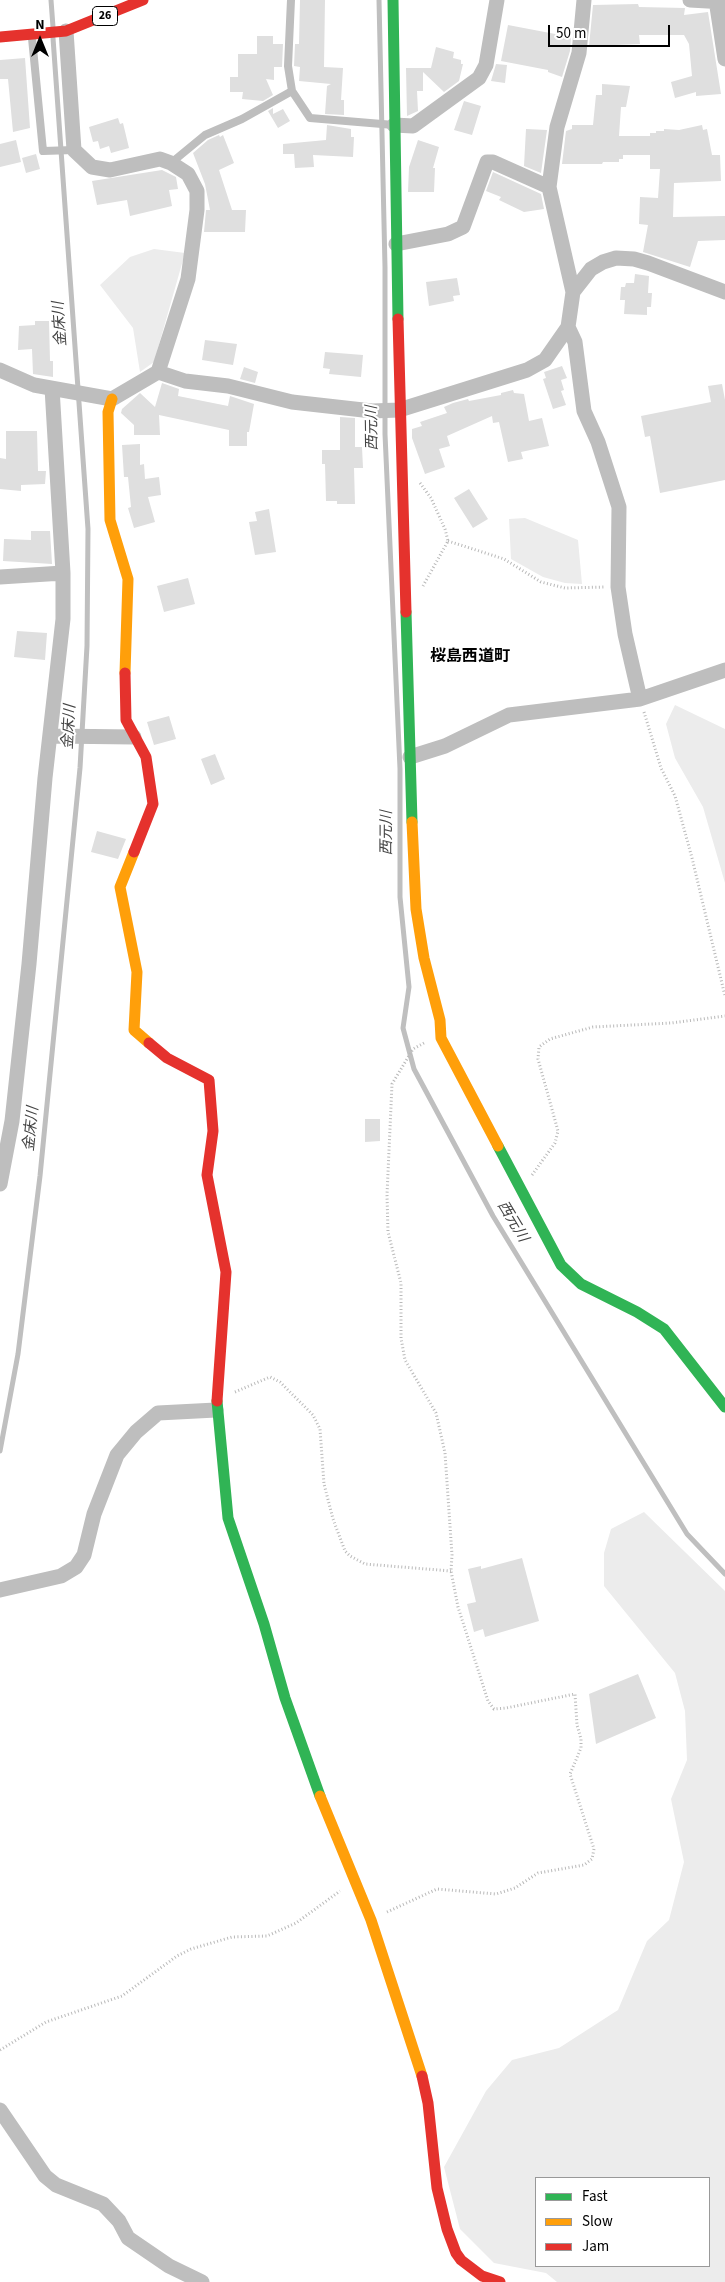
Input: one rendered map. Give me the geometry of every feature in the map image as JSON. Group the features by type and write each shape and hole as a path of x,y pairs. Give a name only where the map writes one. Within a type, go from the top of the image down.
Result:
{"street":[{"name":"26","path":"0,36 66,31 143,0"},
{"path":"392,0 399,410 416,909 424,958 440,1020 441,1038 560,1265 581,1284 637,1312 664,1329 725,1407"},
{"path":"394,125 413,126 479,78 486,65 497,0"},
{"path":"158,372 185,381 228,386 292,402 372,410 399,410 527,370 545,360 568,326 573,292 549,188 557,127 579,53 584,0"},
{"path":"690,0 719,2 725,59"},
{"path":"0,370 34,385 107,398 158,372 188,279 197,210 197,191 188,174 171,163 160,159 110,170 92,167 74,150 66,31"},
{"path":"396,244 448,234 463,227 487,162 494,162 549,188"},
{"path":"573,292 591,269 603,262 616,258 641,261 725,292"},
{"path":"568,326 575,342 584,411 598,442 618,507 618,587 625,634 640,699"},
{"path":"0,1184 12,1121 57,736 63,619 63,574 52,388"},
{"path":"107,398 110,520 128,579 124,706 126,720 146,757 153,804 120,887 137,972 134,1030 167,1058 209,1080 213,1131 208,1175 226,1272 216,1406 228,1518 264,1624 285,1698 330,1823 370,1920 421,2069 428,2103 437,2188 447,2228 456,2253 462,2260 482,2276 500,2282"},
{"path":"0,577 63,574"},
{"path":"410,758 445,746 509,715 640,699 725,670"},
{"path":"57,736 134,737"},
{"path":"0,1590 61,1576 76,1567 84,1555 94,1514 117,1455 136,1432 158,1413 216,1406"},
{"path":"0,2110 45,2176 56,2185 103,2204 119,2221 128,2238 169,2266 202,2282"}],"lane":[{"path":"291,0 288,66 292,91 310,118 394,125"},
{"path":"31,34 42,151 49,153 74,150"},
{"path":"171,163 205,135 242,119 292,91"}],"path":[{"path":"416,477 431,498 445,529 448,541 420,590"},
{"path":"448,541 504,559 542,582 565,588 618,587"},
{"path":"640,699 661,768 675,796 725,996"},
{"path":"520,1191 555,1143 558,1131 538,1060 539,1047 550,1039 592,1027 671,1023 725,1016"},
{"path":"370,1920 437,1889 496,1894 515,1888 538,1873 584,1864 592,1858 594,1849 570,1774 581,1748 575,1694 494,1709 488,1701 461,1617 451,1571 452,1555 444,1453 436,1413 405,1360 401,1338 401,1283 388,1232 386,1195 392,1084 412,1049 424,1043"},
{"path":"216,1406 270,1377 280,1382 313,1415 320,1429 324,1484 344,1551 365,1564 451,1571"},
{"path":"0,2050 46,2022 122,1996 177,1956 191,1949 232,1937 267,1936 279,1931 296,1922 355,1881"}],"shaded area":[{"path":"154,249 185,253 154,362 140,372 133,328 100,285 130,257"},
{"path":"525,518 578,540 582,584 565,583 543,577 511,559 509,519"},
{"path":"675,705 725,729 725,883 703,807 675,758 666,724"},
{"path":"644,1512 725,1591 725,2282 557,2282 546,2273 494,2263 460,2229 444,2167 486,2091 512,2060 559,2048 618,2010 647,1941 669,1920 684,1862 671,1799 687,1760 685,1711 675,1673 604,1586 604,1553 611,1529"}],"building":[{"path":"300,0 325,0 324,67 343,68 341,100 344,100 344,115 325,114 327,86 331,84 299,81 300,67 294,66 295,44 299,44"},
{"path":"638,4 639,7 685,8 684,15 708,12 721,94 696,96 696,92 675,98 671,82 692,76 689,44 684,35 639,35 640,44 589,46 593,5"},
{"path":"508,25 571,37 570,51 562,77 548,72 548,70 501,61"},
{"path":"257,36 273,36 273,44 283,44 282,67 274,67 274,80 266,79 273,95 263,101 242,99 243,92 230,92 230,77 238,77 238,54 257,54"},
{"path":"436,47 454,52 453,58 461,60 461,64 463,64 459,81 444,92 423,72 423,91 417,91 418,111 407,116 406,68 431,68"},
{"path":"25,58 30,128 13,132 8,79 0,79 0,60"},
{"path":"496,64 507,65 505,83 491,81"},
{"path":"602,84 630,86 626,107 621,107 619,136 650,136 650,133 664,131 664,129 679,130 702,125 703,130 707,129 712,155 720,155 721,181 674,183 673,217 725,216 725,240 698,241 690,267 643,252 648,225 639,224 640,197 658,198 660,169 650,169 650,155 623,155 623,159 619,159 619,162 603,162 602,164 562,164 566,131 572,129 572,125 593,125 596,95 602,95"},
{"path":"464,101 481,106 472,135 454,130"},
{"path":"273,108 273,114 283,109 290,121 278,128 268,111"},
{"path":"118,118 120,124 123,123 129,148 111,153 109,146 100,149 98,141 93,142 89,127"},
{"path":"327,125 351,129 351,137 354,137 353,157 313,155 314,167 295,168 294,154 283,154 283,144 326,140"},
{"path":"526,129 547,130 541,173 524,166"},
{"path":"219,135 220,137 223,135 234,163 219,170 232,210 246,210 245,232 204,232 206,210 210,210 205,184 193,153 208,140"},
{"path":"16,140 21,162 0,167 0,144"},
{"path":"418,140 439,147 433,168 435,168 434,192 408,192 409,167"},
{"path":"36,154 40,169 26,173 22,158"},
{"path":"162,170 176,177 178,189 169,190 172,206 130,216 127,200 97,205 92,181"},
{"path":"493,172 541,194 544,209 524,212 499,200 501,197 486,191"},
{"path":"635,274 649,276 648,293 652,293 651,307 647,307 647,315 624,314 625,300 620,300 621,287 625,287 626,283 634,283"},
{"path":"457,278 460,295 453,296 454,301 429,306 426,282"},
{"path":"35,321 49,321 50,361 53,361 53,377 33,374 32,349 18,350 19,326 35,325"},
{"path":"205,340 237,344 233,365 202,360"},
{"path":"325,352 363,355 361,377 329,374 330,369 323,368"},
{"path":"562,366 567,378 561,380 564,390 561,391 566,405 553,409 543,379 546,378 544,372"},
{"path":"244,367 258,372 255,383 240,379"},
{"path":"162,383 179,389 178,396 228,406 230,396 254,404 249,432 247,432 247,446 229,446 229,430 159,415 160,435 134,435 134,425 121,413 122,409 140,393 155,407"},
{"path":"722,384 725,400 725,480 660,493 650,436 645,437 641,416 711,402 708,386"},
{"path":"513,390 514,393 524,394 529,421 542,418 549,446 521,452 523,459 508,462 499,422 493,423 492,416 447,436 450,446 439,449 445,467 425,474 412,438 412,429 422,426 420,422 447,413 444,407 453,403 501,395 501,393"},
{"path":"340,417 355,418 355,447 362,447 363,468 354,468 355,504 337,504 337,501 326,501 325,464 322,464 322,450 340,450"},
{"path":"6,431 37,431 38,471 46,471 45,484 21,485 21,491 0,489 0,458 6,459"},
{"path":"140,444 140,465 144,464 145,479 159,477 161,495 148,497 155,522 134,528 128,508 131,507 128,477 124,477 122,445"},
{"path":"469,489 488,519 473,528 454,498"},
{"path":"269,509 276,552 255,555 249,522 257,521 255,512"},
{"path":"31,531 50,531 52,564 3,561 4,539 31,540"},
{"path":"188,578 195,604 164,612 157,586"},
{"path":"17,631 47,633 45,660 14,657"},
{"path":"169,716 176,739 154,745 147,722"},
{"path":"215,754 225,779 211,785 201,759"},
{"path":"97,831 126,839 118,859 91,852"},
{"path":"365,1119 380,1119 380,1141 365,1142"},
{"path":"522,1558 539,1621 485,1637 483,1629 474,1632 467,1604 476,1602 468,1569 481,1566 481,1569"},
{"path":"638,1674 656,1718 596,1744 589,1694"}],"waterway":[{"name":"金床川","path":"51,0 53,27"},
{"name":"西元川","path":"379,0 385,267 385,434 400,769 400,897 409,987 403,1028 414,1069 493,1216 687,1534 725,1574"},
{"name":"金床川","path":"0,1451 18,1354 40,1176 80,768 87,646 88,529 53,38"}],"traffic: fast":[{"path":"393,0 398,319"},
{"path":"406,612 412,822"},
{"path":"498,1146 561,1265 581,1284 637,1312 664,1329 725,1407"},
{"path":"217,1401 228,1518 264,1624 285,1698 320,1796"}],"traffic: slow":[{"path":"112,399 108,412 110,520 128,579 125,673"},
{"path":"412,822 416,909 424,958 440,1020 441,1038 498,1146"},
{"path":"134,852 120,887 137,972 134,1030 149,1043"},
{"path":"320,1796 371,1920 422,2076"}],"traffic: jam":[{"path":"0,37 66,31 143,0"},
{"path":"398,319 406,612"},
{"path":"125,673 126,720 146,757 153,804 134,852"},
{"path":"149,1043 167,1058 209,1080 213,1131 207,1175 226,1272 217,1401"},
{"path":"422,2076 428,2103 437,2188 447,2229 456,2253 461,2260 482,2276 500,2282"}],"district":[{"name":"桜島西道町","path":"470,657"}]}
